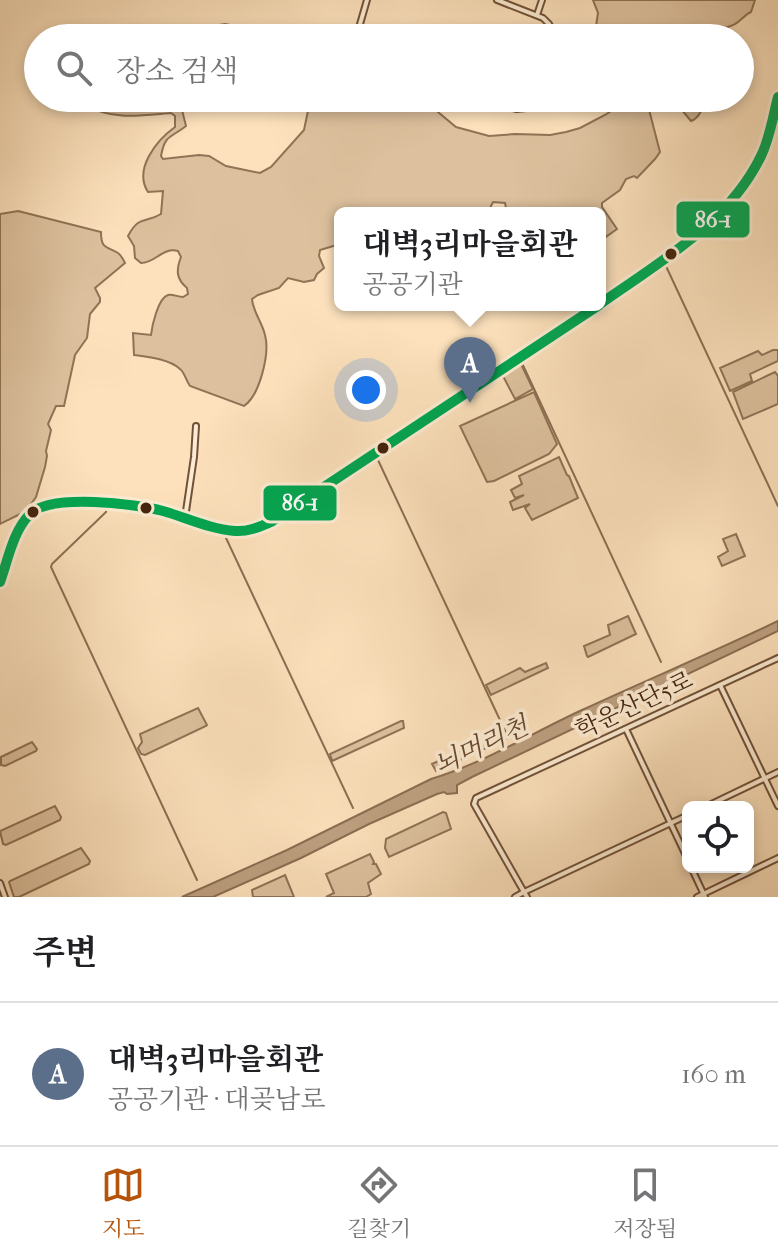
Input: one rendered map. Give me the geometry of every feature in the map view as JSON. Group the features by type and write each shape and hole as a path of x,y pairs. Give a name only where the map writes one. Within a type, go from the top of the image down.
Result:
{"street":[{"path":"360,24 367,0"},
{"path":"497,0 537,15 549,24"},
{"path":"537,15 542,0"},
{"path":"606,299 709,223 730,202 761,156 778,97"},
{"path":"0,582 25,521 33,511 44,505 75,501 151,508 234,531 256,529 588,311"},
{"path":"185,518 196,426"},
{"name":"학운산단5로","path":"526,895 474,804 476,798 778,658"},
{"path":"720,685 778,806"},
{"path":"626,729 682,847"},
{"path":"717,801 778,772"},
{"path":"515,897 526,895 682,818"},
{"path":"697,897 778,858"},
{"path":"694,873 704,895"},
{"path":"0,883 5,897"}],"shaded area":[{"path":"593,0 755,0 751,12 735,24 596,24 598,13"},
{"path":"103,112 182,112 186,126 169,137 161,156 163,159 209,156 226,166 260,173 271,167 304,130 308,112 438,112 456,127 489,136 550,135 580,128 610,112 650,112 660,152 637,178 626,179 620,190 602,203 602,207 506,207 505,203 493,202 491,207 334,207 334,246 320,250 324,268 314,280 304,282 288,278 279,288 252,299 265,335 266,352 255,393 244,406 190,386 182,371 170,363 134,355 133,333 151,335 164,297 188,294 178,274 181,257 178,251 168,251 141,263 135,258 134,246 128,236 139,222 161,214 163,191 148,192 143,174 155,147 175,127 175,116 171,113 139,116"},
{"path":"684,112 700,112 694,120 691,121"},
{"path":"18,211 101,232 103,245 119,254 125,263 95,288 100,302 90,314 87,338 75,355 64,406 56,406 48,424 51,430 47,456 36,497 10,546 10,535 20,514 0,524 0,214"},
{"path":"606,213 617,229 606,237"},
{"path":"778,350 778,361 750,374 752,381 730,391 720,368 758,351 762,355"},
{"path":"521,364 533,389 515,399 503,376"},
{"path":"775,372 778,376 778,404 743,419 733,392"},
{"path":"534,392 557,444 549,454 487,482 460,426"},
{"path":"559,457 578,498 532,520 525,508 530,504 513,510 510,502 524,495 515,498 511,490 522,484 519,476"},
{"path":"736,534 745,556 722,566 718,557 728,551 723,539"},
{"path":"628,616 636,634 587,656 584,646 610,635 608,625"},
{"path":"778,621 778,631 472,777 457,785 457,793 437,794 213,897 182,897 287,850 431,779 489,756"},
{"path":"546,663 548,668 491,695 486,685 520,668 525,672"},
{"path":"198,708 206,726 145,755 141,754 138,748 142,742 140,734"},
{"path":"401,721 404,728 332,761 330,754"},
{"path":"501,732 506,739 436,771 432,764"},
{"path":"32,742 36,751 5,766 1,765 1,757"},
{"path":"55,806 60,820 3,844 0,831"},
{"path":"443,812 451,829 389,857 385,848 386,839"},
{"path":"81,848 89,864 14,897 10,881"},
{"path":"370,854 381,874 368,883 371,894 366,897 326,897 334,893 326,874"},
{"path":"285,875 294,897 253,897 252,890"}],"waterway":[{"path":"665,264 778,506"},
{"path":"522,363 661,662"},
{"name":"뇌머리천","path":"378,460 507,735"},
{"path":"107,507 106,512 51,567 197,880"},
{"path":"226,538 353,808"}],"transit line":[{"name":"86-1","path":"606,300 690,240 730,202 761,156 778,97"},
{"name":"86-1","path":"0,582 15,537 24,521 41,508 56,504 94,502 134,506 235,531 249,530 271,522 590,311"}],"place":[{"name":"대벽3리마을회관","path":"470,403"}]}
